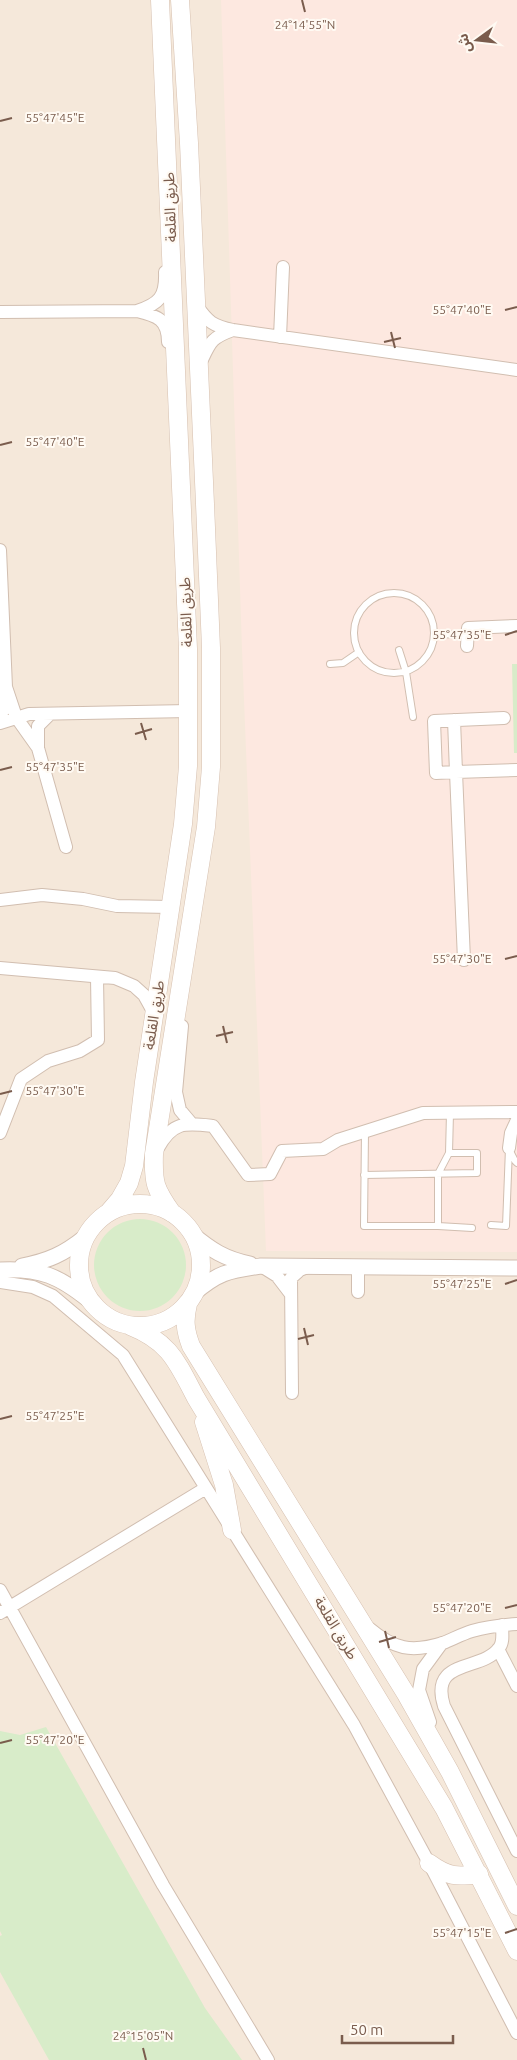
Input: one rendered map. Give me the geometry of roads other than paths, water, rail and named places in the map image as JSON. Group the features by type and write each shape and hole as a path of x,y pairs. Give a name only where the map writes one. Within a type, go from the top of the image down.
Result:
{"main road":[{"name":"طريق القلعة","path":"108,1214 120,1199 129,1183 134,1166 154,1013 183,824 188,766 189,711 181,470 160,0"},
{"name":"طريق القلعة","path":"172,1213 158,1192 153,1176 154,1154 195,900 207,810 211,767 212,704 189,143 180,0"},
{"path":"142,1203 161,1207 172,1213 186,1225 192,1234 196,1241 202,1265 199,1284 191,1299 174,1317 154,1325 130,1326 108,1318 90,1301 82,1286 78,1261 85,1237 100,1218 121,1206 142,1203"},
{"name":"طريق القلعة","path":"191,1299 185,1326 191,1346 406,1694 450,1772 517,1906"},
{"name":"طريق القلعة","path":"130,1326 149,1334 162,1343 176,1359 196,1398 444,1808 517,1951"},
{"path":"196,1398 224,1485 232,1530"},
{"path":"430,1863 448,1875 479,1874"}],"street":[{"path":"0,312 137,310 154,305 162,296 165,281 160,192 168,156"},
{"path":"280,337 283,267"},
{"path":"196,304 205,318 216,326 233,330 517,370"},
{"path":"137,310 153,315 163,322 168,334 170,430 181,470"},
{"path":"199,367 208,348 217,336 233,330"},
{"path":"0,550 6,687 6,707 0,715"},
{"path":"468,641 468,628 517,626"},
{"path":"6,687 16,717 38,748"},
{"path":"0,723 29,714 189,711"},
{"path":"50,714 38,726 38,748 66,847"},
{"path":"504,718 434,721 436,773 517,770"},
{"path":"454,720 464,960"},
{"path":"2,901 42,895 83,899 116,906 170,907"},
{"path":"191,1124 180,1110 176,1092 195,900"},
{"path":"3,966 114,978 134,986 144,995 154,1013"},
{"path":"0,1133 21,1078 48,1061 80,1051 98,1040 97,977"},
{"path":"154,1154 163,1138 172,1128 191,1124 213,1126 248,1175 270,1174 282,1150 323,1150 338,1140 422,1113 517,1112"},
{"path":"509,1148 511,1133 517,1120"},
{"path":"192,1234 211,1250 233,1260 261,1266 277,1276 290,1292"},
{"path":"1,1274 67,1252 85,1237"},
{"path":"191,1299 211,1279 232,1270 261,1266 517,1268"},
{"path":"292,1393 291,1278 300,1270 311,1266"},
{"path":"358,1266 358,1292"},
{"path":"1,1274 34,1271 57,1277 90,1301"},
{"path":"1,1274 53,1296 123,1355 354,1725 430,1863 517,2033"},
{"path":"5,1611 206,1488"},
{"path":"0,1590 5,1611 162,1885 268,2060"},
{"path":"364,1624 391,1645 420,1649 470,1632 502,1625 517,1624"},
{"path":"502,1625 502,1640 498,1649 490,1655 448,1674 440,1695 448,1715 517,1851"},
{"path":"442,1643 423,1669 419,1690 424,1711 450,1772"},
{"path":"498,1649 517,1686"}],"lane":[{"path":"397,592 410,595 420,601 428,611 434,625 434,634 434,641 429,653 420,664 406,672 392,674 378,670 366,662 356,647 353,628 358,612 368,601 385,593 397,592"},
{"path":"434,634 468,641"},
{"path":"399,650 406,672 413,716"},
{"path":"330,664 343,663 359,652"},
{"path":"438,1226 438,1174 449,1153 450,1113"},
{"path":"364,1131 364,1226 472,1228"},
{"path":"509,1148 514,1161 517,1162"},
{"path":"490,1225 506,1226 509,1148"},
{"path":"364,1175 477,1173 477,1153 449,1153"}]}
